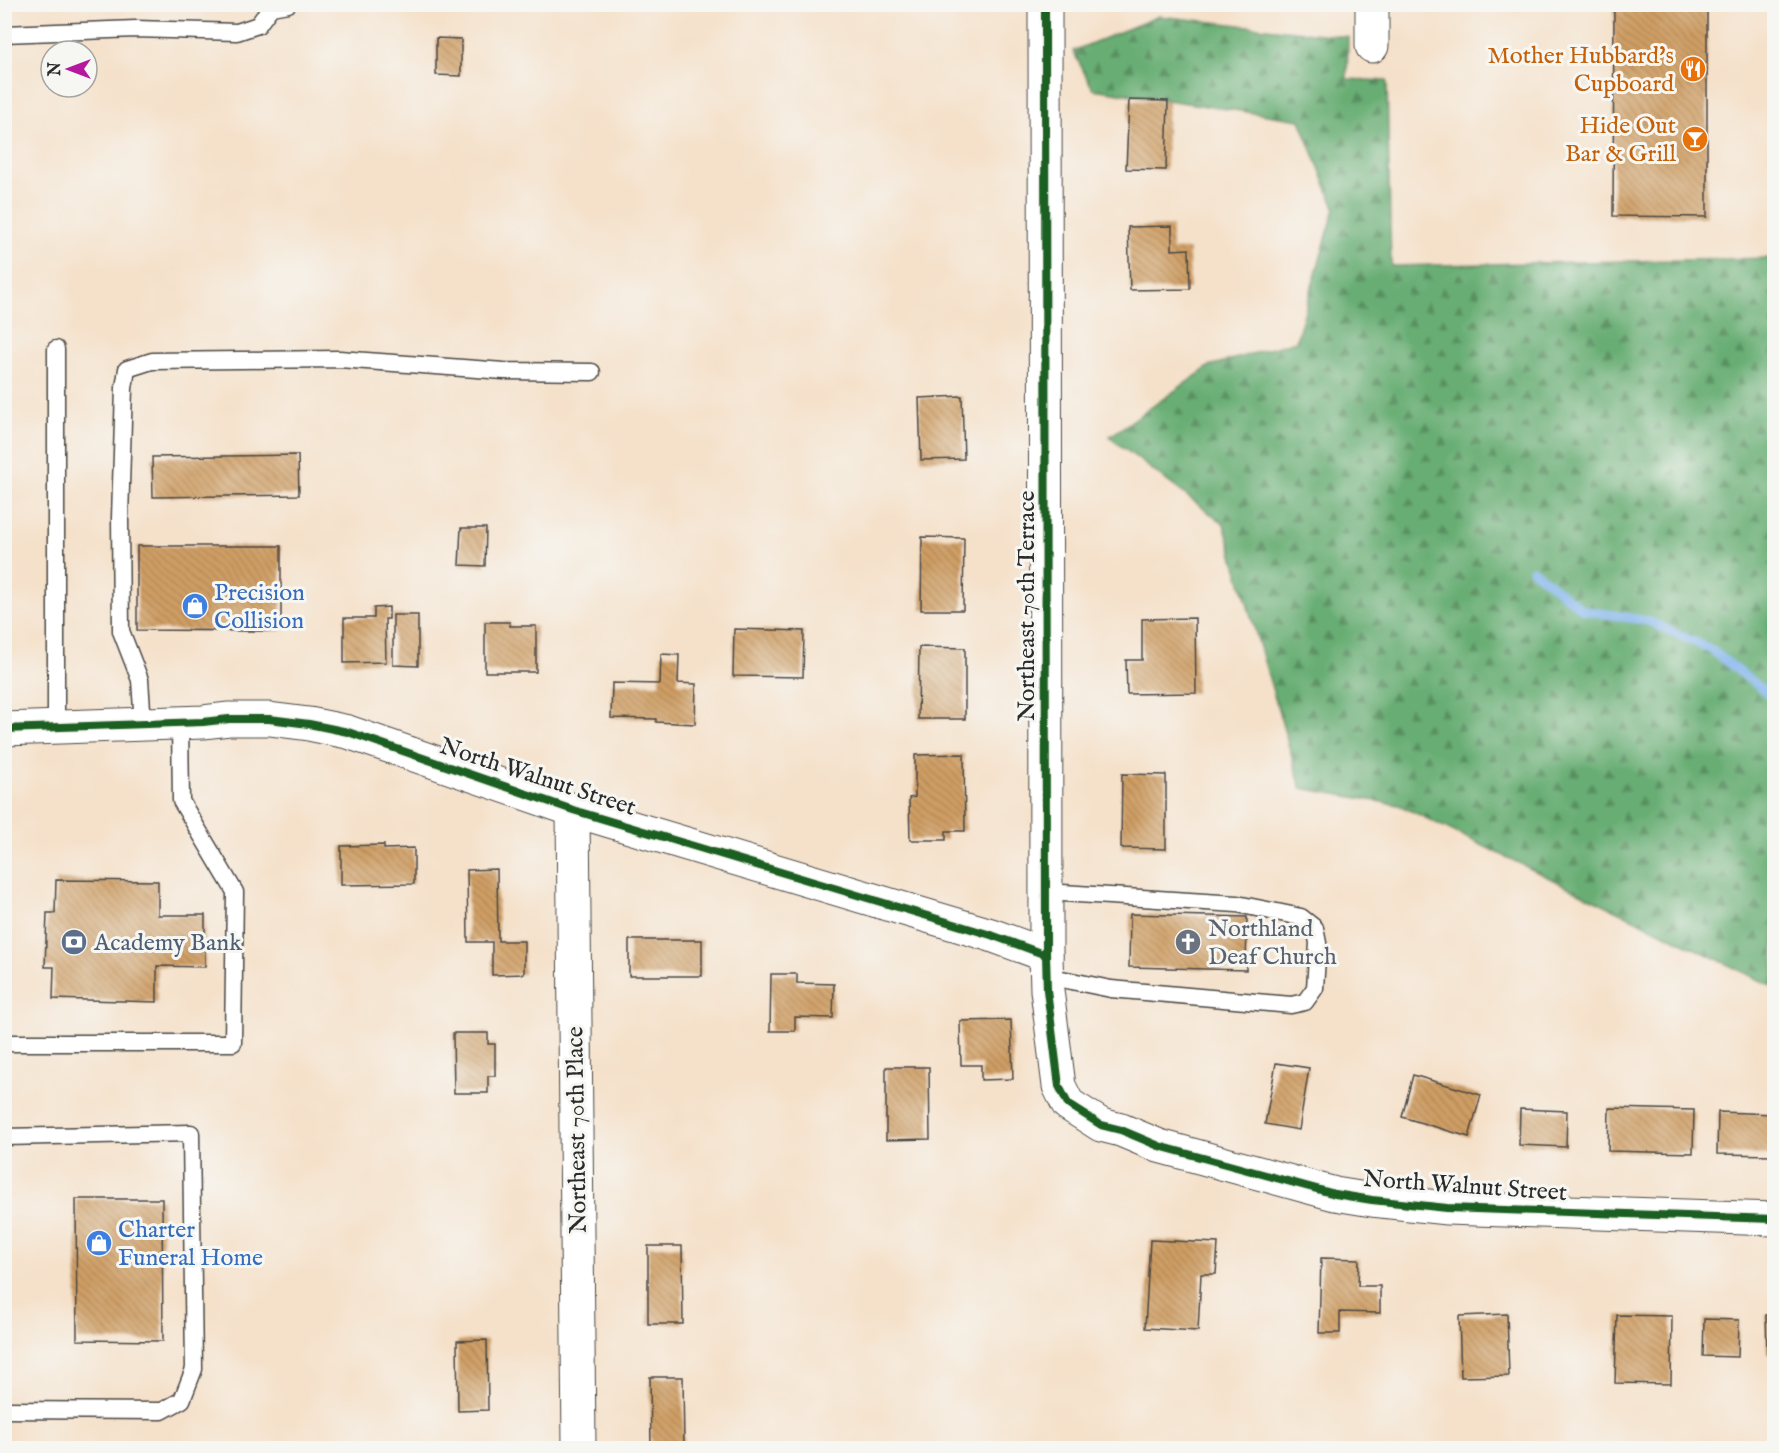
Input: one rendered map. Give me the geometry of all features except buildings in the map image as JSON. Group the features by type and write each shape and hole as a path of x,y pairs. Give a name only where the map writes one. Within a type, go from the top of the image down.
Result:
{"street":[{"name":"Northeast 70th Terrace","path":"1045,4 1046,966 1059,1086 1068,1104 1101,1125 1121,1130 1159,1146"},
{"path":"1372,4 1372,46"},
{"name":"North Walnut Street","path":"4,729 269,719 348,732 573,810 991,935 1046,966"},
{"name":"Northeast 70th Place","path":"573,810 579,1446 577,1449"},
{"name":"North Walnut Street","path":"1159,1146 1335,1194 1372,1200 1447,1208 1774,1219"}],"lane":[{"path":"4,34 136,29 237,32 258,25 271,6 288,4"},
{"path":"56,349 56,727"},
{"path":"142,724 140,680 122,630 120,518 124,388 127,369 152,361 318,359 504,371 592,372"},
{"path":"4,1042 233,1043 235,892 181,801 180,722"},
{"path":"1046,892 1237,904 1301,917 1315,928 1318,943 1315,988 1305,1002 1291,1005 1111,989 1046,966"},
{"path":"4,1137 190,1133 194,1369 182,1400 162,1411 4,1410"}],"green space":[{"path":"1159,16 1348,37 1347,79 1387,81 1391,266 1774,258 1774,987 1399,805 1301,788 1224,524 1109,437 1210,366 1296,341 1335,208 1300,120 1093,89 1073,51"}],"waterway":[{"path":"1533,570 1583,610 1648,621 1710,649 1774,698"}],"cycle path":[{"path":"1045,4 1046,955 1047,990 1059,1086 1068,1104 1101,1125 1121,1130 1159,1146 1335,1194 1447,1208 1774,1219"},
{"path":"4,729 269,719 348,732 573,810 991,935 1046,955"}],"place":[{"name":"Mother Hubbard's Cupboard","path":"1693,69"},
{"name":"Hide Out Bar & Grill","path":"1695,139"},
{"name":"Precision Collision","path":"195,606"},
{"name":"Academy Bank","path":"74,942"},
{"name":"Northland Deaf Church","path":"1188,942"},
{"name":"Charter Funeral Home","path":"99,1243"}]}
